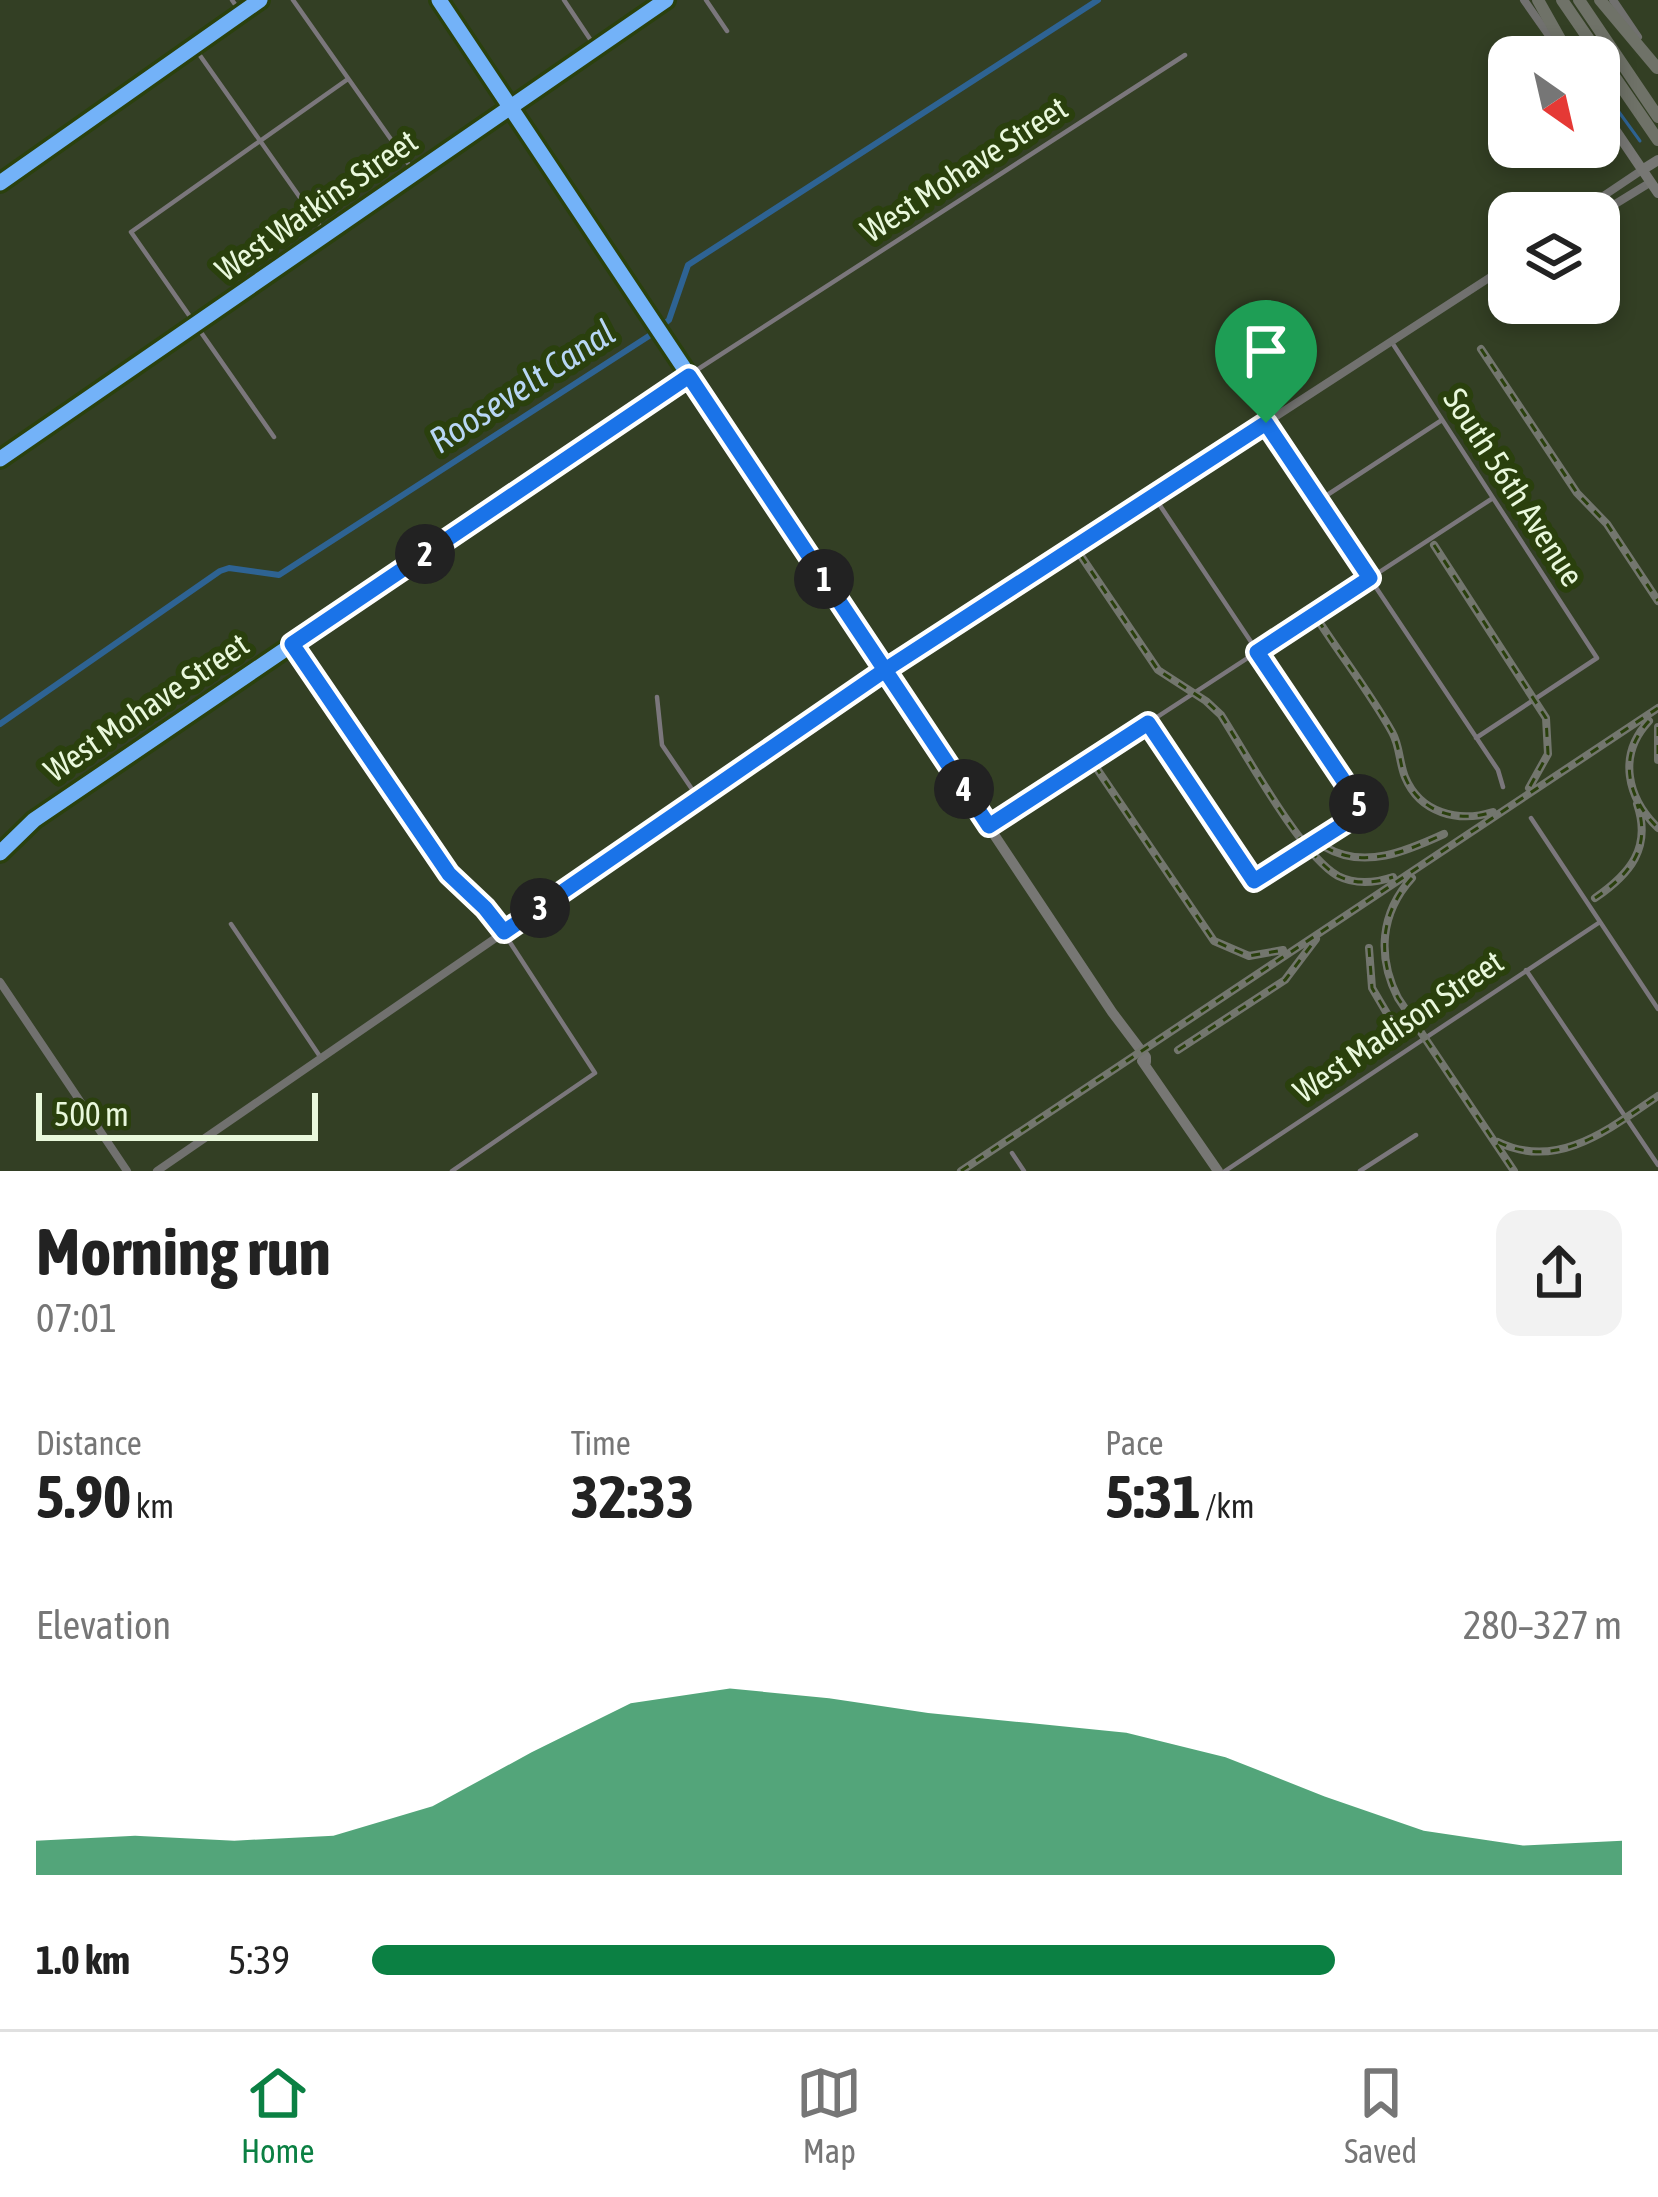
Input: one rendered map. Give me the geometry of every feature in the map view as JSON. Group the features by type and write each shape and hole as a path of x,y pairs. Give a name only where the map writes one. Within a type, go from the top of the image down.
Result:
{"highway":[{"path":"1538,0 1556,36"},
{"path":"1562,0 1658,140"},
{"path":"1579,0 1658,117"},
{"path":"1600,0 1658,69"}],"main road":[{"path":"0,183 260,0"},
{"path":"439,0 1221,1171"},
{"path":"1524,0 1551,36"},
{"path":"1613,0 1658,69"},
{"path":"1620,137 1656,184 1620,203"},
{"path":"1609,192 1658,160"},
{"path":"157,1171 885,670 1488,279"},
{"name":"West Mohave Street","path":"0,853 34,820 689,376"},
{"path":"0,982 127,1171"}],"street":[{"path":"232,0 242,14"},
{"path":"293,0 415,173"},
{"path":"564,0 596,47"},
{"name":"West Watkins Street","path":"0,460 666,0"},
{"path":"706,0 727,31"},
{"path":"194,46 326,234"},
{"name":"West Mohave Street","path":"689,376 1185,55"},
{"path":"274,437 131,232 348,79"},
{"name":"South 56th Avenue","path":"1391,341 1597,658 1476,738"},
{"path":"1318,501 1442,420"},
{"path":"1266,423 1498,770 1503,787"},
{"path":"1148,723 1254,881 1364,811 1153,496"},
{"path":"989,826 1493,498"},
{"path":"292,644 449,874 504,932 595,1073 452,1171"},
{"path":"657,697 662,745 698,798"},
{"path":"1531,818 1658,1010"},
{"name":"West Madison Street","path":"1221,1171 1600,922"},
{"path":"231,924 321,1058"},
{"path":"1526,970 1658,1166"},
{"path":"1360,1171 1416,1136"},
{"path":"1012,1153 1024,1171"}],"waterway":[{"name":"Roosevelt Canal","path":"0,724 220,571 229,568 279,575 652,334 669,320 688,265 1098,0"},
{"path":"1620,113 1640,141"}],"railway":[{"path":"1481,349 1577,493 1607,524 1658,601"},
{"path":"1434,545 1546,718 1548,754 1529,788"},
{"path":"1081,556 1158,670 1221,715 1291,826 1323,865 1352,881 1393,877"},
{"path":"1318,620 1392,732 1405,777 1420,799 1454,815 1493,812"},
{"path":"961,1171 1658,708"},
{"path":"1649,721 1633,748 1630,776 1639,803 1658,828"},
{"path":"1658,727 1658,760"},
{"path":"1095,766 1214,941 1249,956 1283,950"},
{"path":"1595,898 1628,869 1640,847 1637,804"},
{"path":"1325,847 1370,857 1400,852 1444,834"},
{"path":"1412,878 1388,921 1385,951 1391,983 1514,1171"},
{"path":"1178,1050 1285,980 1316,939"},
{"path":"1369,948 1372,988 1395,1027"},
{"path":"1498,1142 1520,1150 1562,1149 1602,1133 1658,1096"}],"cycle path":[{"path":"0,183 260,0"},
{"path":"439,0 885,670"},
{"path":"0,459 666,0"},
{"path":"0,853 34,820 689,375"}],"route":[{"path":"1266,423 885,670 689,376 292,644 449,874 504,932 885,670 989,826 1148,723 1254,881 1364,811 1257,652 1370,578 1266,423"}]}
